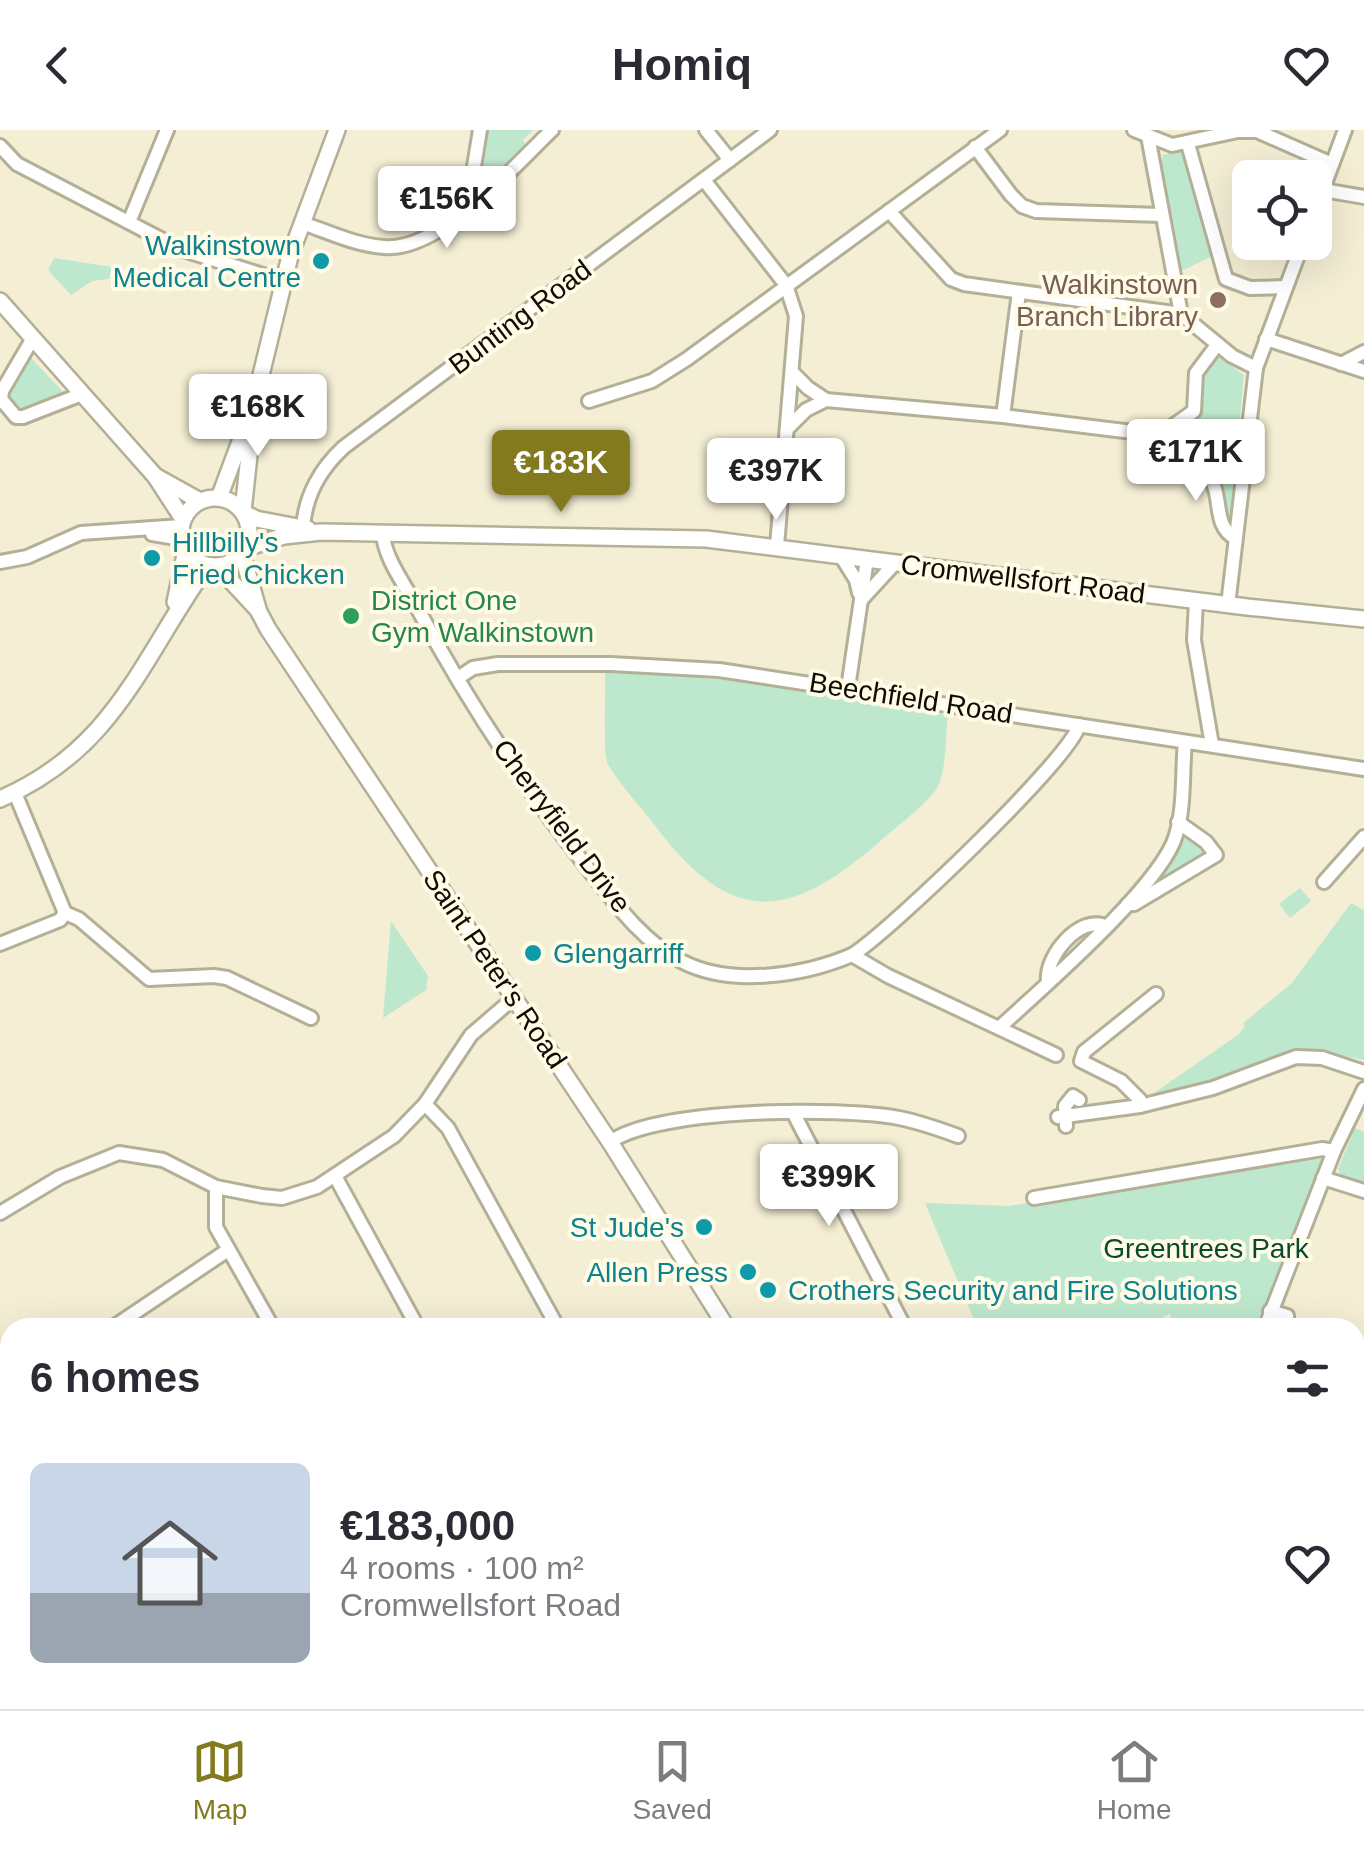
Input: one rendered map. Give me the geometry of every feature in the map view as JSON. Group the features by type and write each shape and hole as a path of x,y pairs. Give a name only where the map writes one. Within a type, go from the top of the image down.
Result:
{"main road":[{"path":"8,796 72,757 109,719 170,621 212,566 244,551 250,530 243,512 254,404 282,281 337,130"},
{"path":"0,301 155,476 183,533 212,566"},
{"path":"219,498 254,404"},
{"path":"155,476 200,502 219,498 243,512"},
{"path":"170,621 183,533 200,502"},
{"name":"Cromwellsfort Road","path":"243,512 256,519 322,532"},
{"name":"Cromwellsfort Road","path":"244,551 284,536 322,532 706,539 1228,605 1364,618"},
{"name":"Saint Peter's Road","path":"244,551 259,612"},
{"name":"Saint Peter's Road","path":"212,566 259,612 610,1142 722,1318"}],"street":[{"path":"129,222 167,130"},
{"path":"467,209 480,130"},
{"path":"302,223 364,245 406,247 422,242 467,209 552,130"},
{"path":"706,130 730,160"},
{"name":"Bunting Road","path":"303,528 313,489 327,464 344,448 770,130"},
{"path":"590,401 652,380 1000,130"},
{"path":"1134,130 1172,145 1238,131 1257,131 1323,160"},
{"path":"1332,164 1346,130"},
{"path":"1148,136 1181,314"},
{"path":"1188,144 1226,278 1250,288 1286,288"},
{"path":"0,146 17,164 201,257 282,281"},
{"path":"975,147 1022,206 1036,210 1161,215"},
{"path":"472,177 491,188"},
{"path":"704,180 786,285 796,316 777,546"},
{"path":"1332,192 1364,197"},
{"path":"889,212 951,279 1181,314 1216,345 1256,368"},
{"path":"1228,605 1256,368 1296,260"},
{"path":"1004,416 1019,292"},
{"path":"33,338 2,391 1,399 16,417 82,394"},
{"path":"1266,339 1364,371"},
{"path":"1170,436 1170,428 1194,411 1196,372 1216,345"},
{"path":"1341,364 1364,352"},
{"path":"792,372 826,400 1004,416 1246,446"},
{"path":"787,429 806,410 826,400"},
{"path":"1194,440 1215,487 1221,523 1236,538"},
{"path":"0,562 27,557 81,533 183,533"},
{"name":"Cherryfield Drive","path":"383,533 388,553 458,678 572,848 608,894 666,953 684,964 757,975 793,973 852,956"},
{"path":"841,556 856,580 861,600"},
{"path":"848,688 867,559"},
{"path":"861,600 896,562"},
{"path":"1171,598 1187,618 1194,640 1212,745"},
{"path":"1194,640 1196,601"},
{"name":"Beechfield Road","path":"458,678 474,668 498,664 611,664 718,670 1364,768"},
{"path":"1056,1055 852,956 897,920 991,828 1068,747 1080,725"},
{"path":"999,1028 1106,926 1166,856 1176,837 1185,742"},
{"path":"8,796 65,913 80,920 149,979 227,978 312,1018"},
{"path":"1125,904 1134,904 1216,855 1206,842 1178,822"},
{"path":"1324,882 1364,837"},
{"path":"0,944 60,920 65,913"},
{"path":"1140,1106 1140,1100 1121,1081 1081,1061 1084,1052 1156,994"},
{"path":"0,1212 60,1177 120,1153 163,1160 216,1187 282,1198 298,1195 335,1176 394,1136 425,1104 471,1036 514,998"},
{"path":"1079,1100 1073,1096 1064,1106 1063,1120 1232,1084 1296,1056 1322,1058 1364,1072"},
{"path":"1268,1318 1334,1151 1364,1089"},
{"path":"425,1104 448,1128 552,1318"},
{"path":"610,1142 629,1131 731,1114 885,1116 958,1136"},
{"path":"794,1114 900,1318"},
{"path":"1034,1198 1322,1149 1334,1151"},
{"path":"335,1176 413,1318"},
{"path":"1324,1178 1364,1192"},
{"path":"216,1187 216,1227 267,1318"},
{"path":"127,1318 228,1250"},
{"path":"1270,1311 1287,1318"}],"green space":[{"path":"484,130 533,130 523,140 527,148 472,198"},
{"path":"1188,153 1215,255 1181,271 1160,165 1163,155"},
{"path":"54,258 112,267 109,279 92,281 71,295 48,270"},
{"path":"1215,354 1244,375 1239,428 1233,433 1179,432 1198,411 1198,377"},
{"path":"29,356 66,395 24,411 11,402 9,395"},
{"path":"1200,447 1229,451 1236,461 1229,529"},
{"path":"605,670 753,682 948,715 942,776 930,797 907,819 820,885 791,898 763,902 737,897 710,882 682,858 610,768 605,744"},
{"path":"1183,831 1209,852 1141,896"},
{"path":"1300,888 1311,901 1290,918 1279,904"},
{"path":"1351,903 1364,910 1364,1060 1313,1050 1284,1053 1233,1075 1147,1098 1239,1034 1243,1023 1292,983"},
{"path":"391,921 428,976 426,990 383,1018"},
{"path":"1355,1128 1364,1132 1364,1186 1341,1176 1338,1169"},
{"name":"Greentrees Park","path":"1312,1154 1319,1154 1322,1159 1259,1318 1171,1318 1169,1314 1161,1318 973,1318 925,1203 1010,1206"}],"place":[{"name":"Walkinstown Medical Centre","path":"321,261"},
{"name":"Walkinstown Branch Library","path":"1218,300"},
{"name":"Hillbilly's Fried Chicken","path":"152,558"},
{"name":"District One Gym Walkinstown","path":"351,616"},
{"name":"Glengarriff","path":"533,953"},
{"name":"St Jude's","path":"704,1227"},
{"name":"Allen Press","path":"748,1272"},
{"name":"Crothers Security and Fire Solutions","path":"768,1290"}]}
